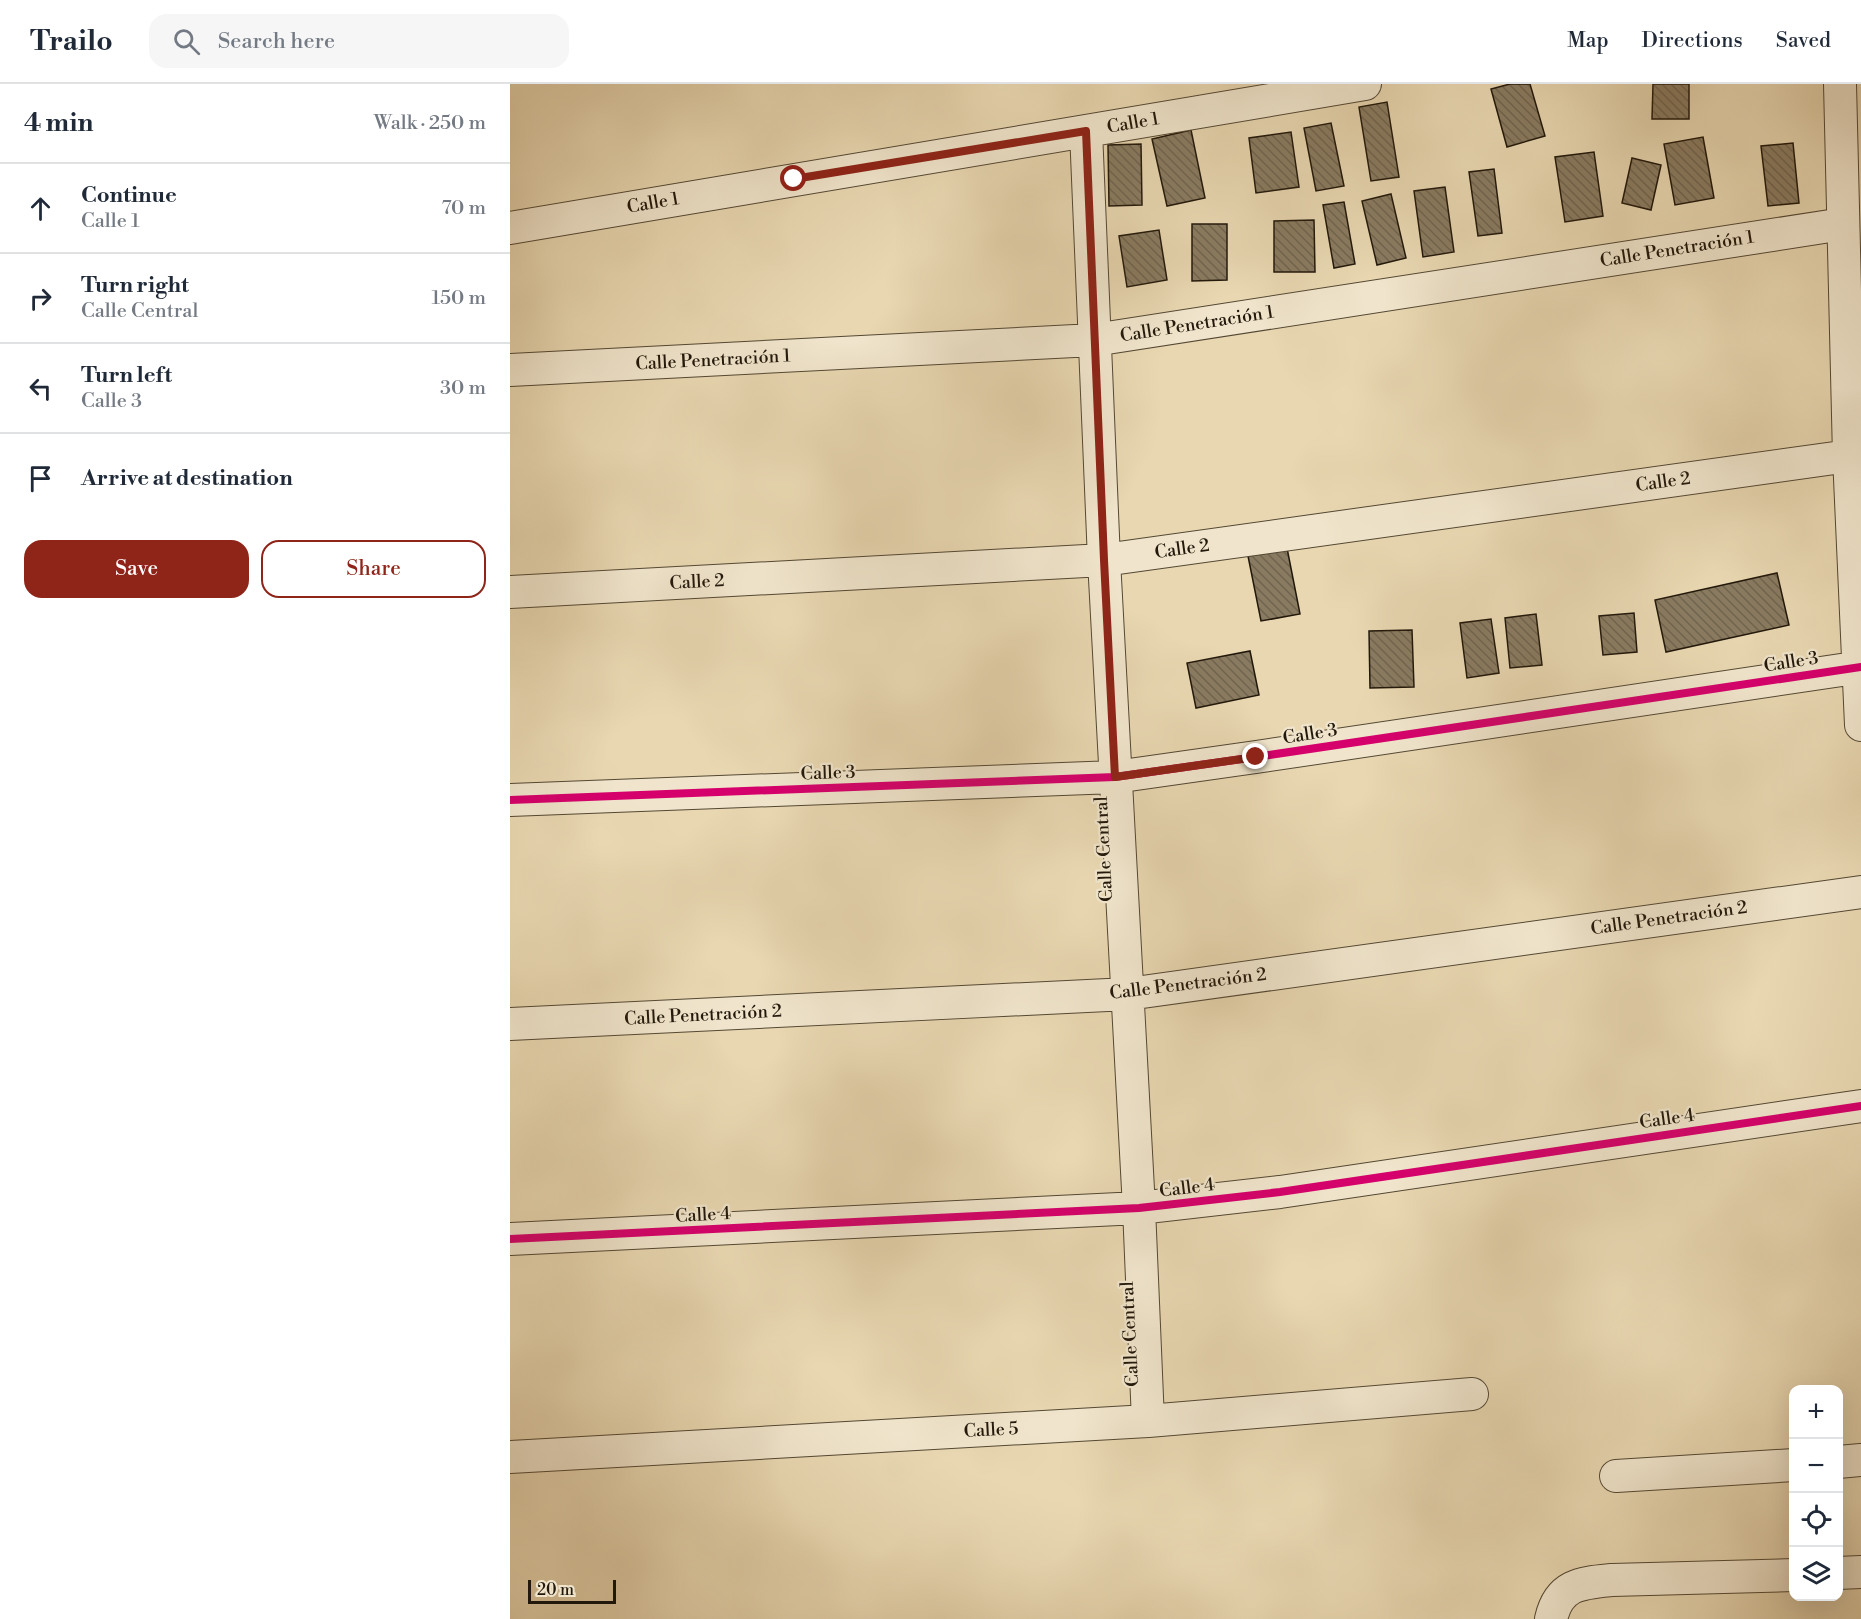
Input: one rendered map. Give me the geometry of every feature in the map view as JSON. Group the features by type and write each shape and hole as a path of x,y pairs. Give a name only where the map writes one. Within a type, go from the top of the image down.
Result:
{"street":[{"name":"Calle 1","path":"510,228 1365,84"},
{"path":"1840,84 1854,395 1849,456 1861,724"},
{"name":"Calle Central","path":"1086,131 1104,560 1139,1208 1148,1421"},
{"name":"Calle Penetración 1","path":"510,370 1094,340 1849,244"},
{"name":"Calle 2","path":"510,592 1104,560 1849,456"},
{"name":"Calle 3","path":"510,800 1115,777 1860,667"},
{"name":"Calle Penetración 2","path":"510,1024 1128,994 1861,892"},
{"name":"Calle 4","path":"510,1239 1139,1208 1280,1192 1861,1106"},
{"name":"Calle 5","path":"510,1456 1148,1421 1472,1394"},
{"path":"1843,1462 1861,1460"},
{"path":"1616,1476 1789,1465"},
{"path":"1843,1573 1861,1572"},
{"path":"1551,1619 1558,1599 1568,1589 1583,1583 1612,1580 1789,1575"}],"building":[{"path":"1510,84 1530,84 1545,136 1507,147 1491,89"},
{"path":"1653,84 1689,84 1689,119 1652,119"},
{"path":"1387,102 1399,177 1371,181 1359,107"},
{"path":"1331,123 1344,186 1316,191 1304,128"},
{"path":"1191,130 1205,198 1167,206 1152,139"},
{"path":"1291,132 1299,187 1256,193 1249,138"},
{"path":"1703,137 1714,198 1675,205 1664,144"},
{"path":"1793,143 1799,203 1768,206 1761,146"},
{"path":"1141,144 1142,205 1109,206 1108,145"},
{"path":"1594,152 1603,216 1565,222 1555,157"},
{"path":"1632,158 1661,165 1651,210 1622,203"},
{"path":"1494,169 1502,233 1478,236 1469,172"},
{"path":"1445,187 1454,252 1423,257 1414,191"},
{"path":"1391,194 1406,258 1377,265 1362,201"},
{"path":"1344,202 1355,264 1334,268 1323,205"},
{"path":"1314,220 1315,272 1274,272 1274,221"},
{"path":"1192,224 1227,224 1227,280 1192,281"},
{"path":"1159,230 1167,280 1127,287 1119,236"},
{"path":"1287,548 1300,614 1261,621 1248,556"},
{"path":"1777,573 1789,625 1666,652 1655,600"},
{"path":"1634,613 1637,652 1603,655 1599,616"},
{"path":"1536,614 1542,665 1510,668 1505,618"},
{"path":"1491,619 1499,673 1467,678 1460,623"},
{"path":"1412,630 1414,687 1370,688 1369,631"},
{"path":"1250,651 1259,695 1196,708 1187,663"}],"cycle path":[{"path":"510,800 1115,777 1861,667"},
{"path":"510,1239 1139,1208 1280,1192 1861,1106"}],"route":[{"path":"794,179 1086,131 1115,777 1256,757"}]}
